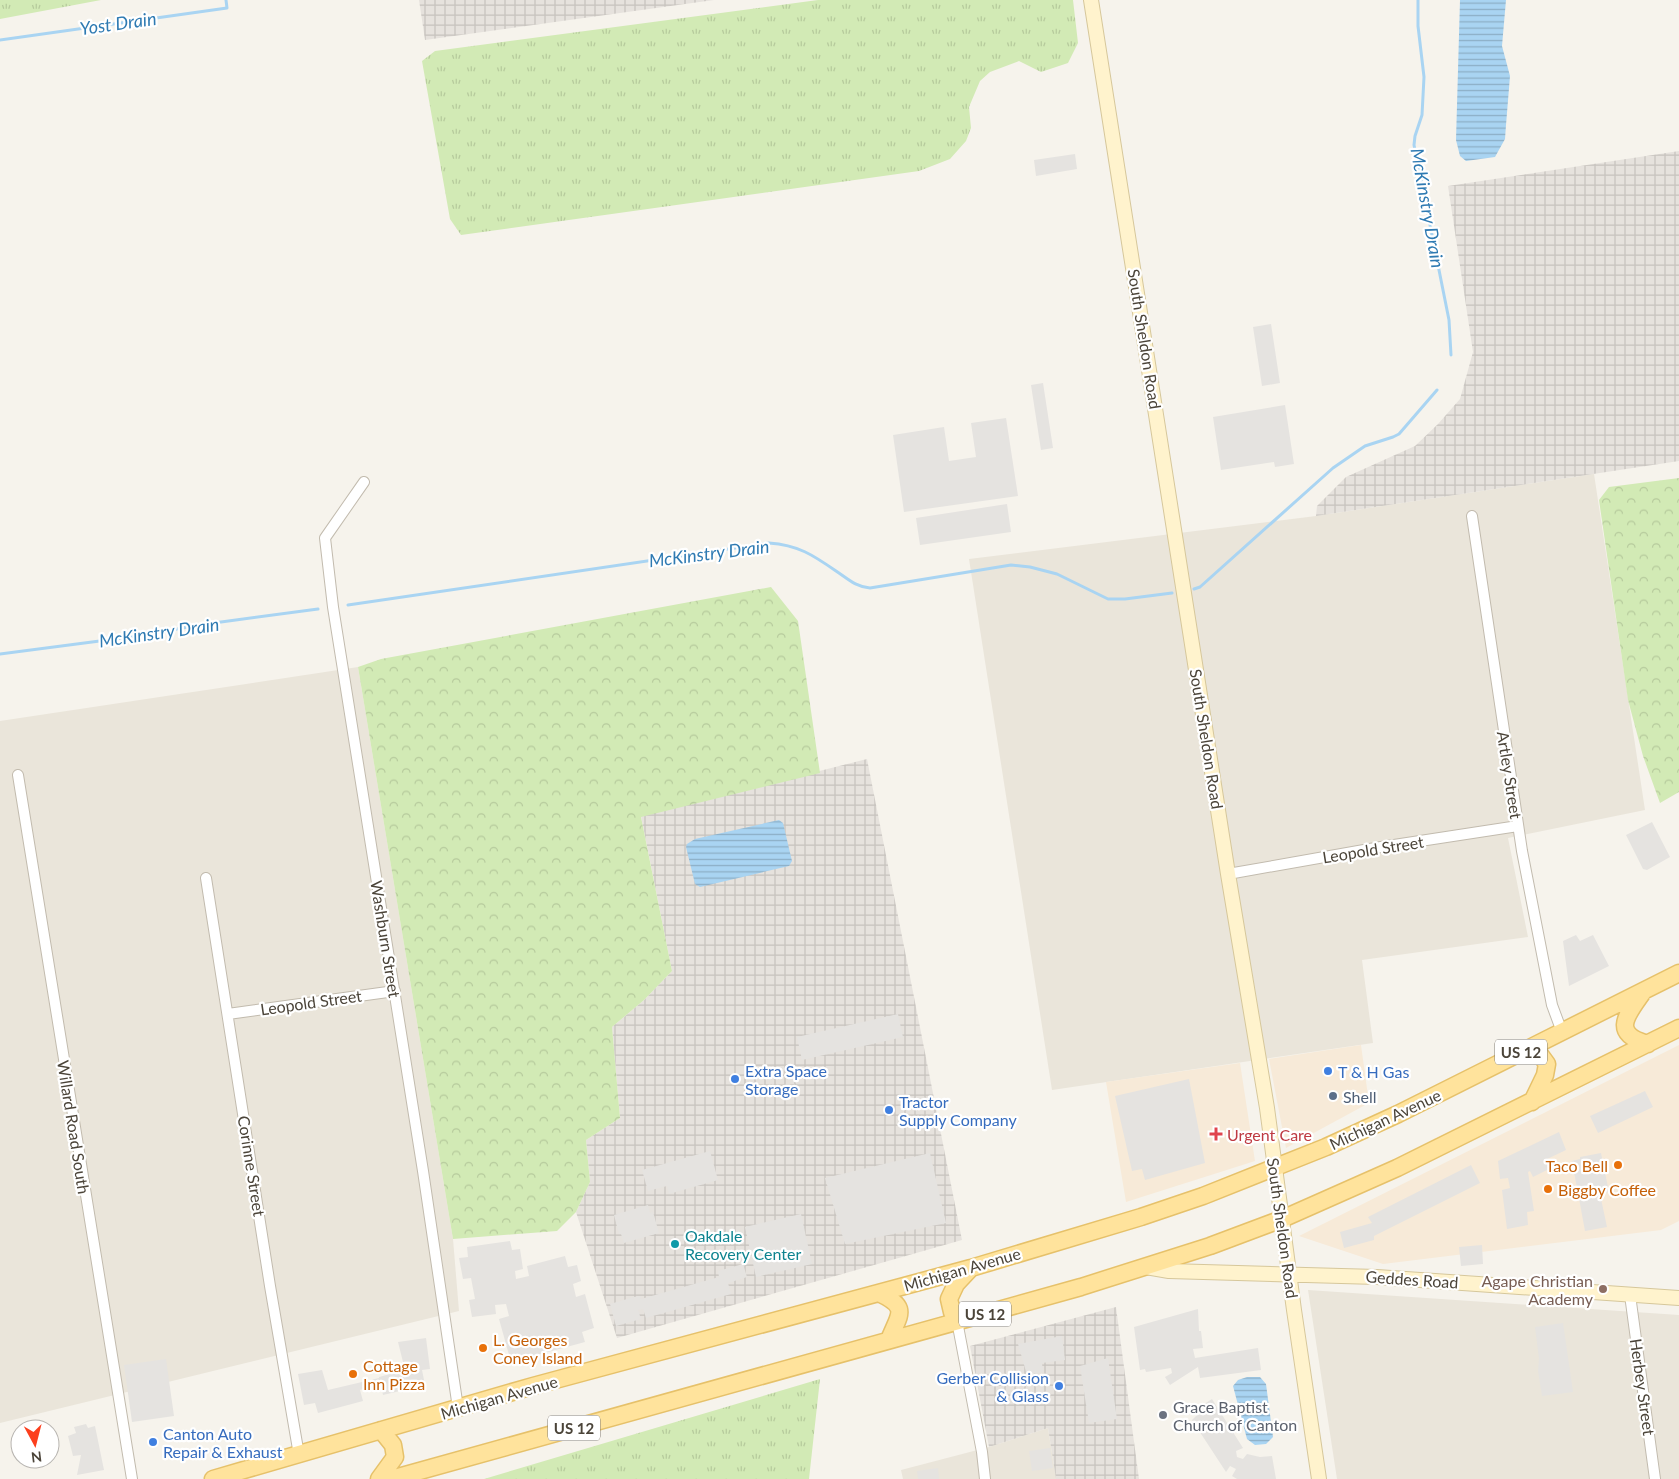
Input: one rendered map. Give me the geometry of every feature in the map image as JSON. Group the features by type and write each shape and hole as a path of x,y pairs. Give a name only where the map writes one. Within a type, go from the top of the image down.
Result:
{"main road":[{"name":"Michigan Avenue","path":"213,1479 533,1386 971,1268 1141,1217 1203,1196 1275,1168 1398,1114 1679,973"},
{"path":"1644,990 1625,1018 1624,1024 1630,1038 1648,1044"},
{"name":"US 12","path":"391,1479 957,1322 1080,1287 1210,1246 1282,1219 1388,1172 1679,1028"},
{"path":"1527,1049 1539,1053 1547,1064 1546,1075 1532,1102"},
{"path":"957,1322 952,1312 949,1298 956,1284 971,1268"},
{"path":"879,1293 893,1300 898,1305 900,1311 900,1316 889,1340"},
{"path":"379,1479 394,1462 396,1452 390,1440 381,1430"}],"street":[{"name":"South Sheldon Road","path":"1091,0 1228,874 1266,1103 1319,1479"},
{"name":"Washburn Street","path":"364,482 325,538 333,607 424,1171 458,1408"},
{"name":"Artley Street","path":"1472,516 1518,826 1552,1005 1562,1032"},
{"name":"Willard Road South","path":"18,775 132,1479"},
{"name":"Leopold Street","path":"1228,874 1381,847 1518,826"},
{"name":"Corinne Street","path":"206,878 270,1286 299,1455"},
{"name":"Leopold Street","path":"228,1014 395,991"},
{"name":"Geddes Road","path":"1146,1267 1169,1271 1377,1277 1679,1298"},
{"name":"Herbey Street","path":"1630,1295 1655,1479"},
{"path":"957,1322 980,1442 985,1479"}],"shaded area":[{"path":"419,0 714,0 425,40"},
{"path":"1679,151 1679,461 1316,516 1317,506 1346,477 1415,446 1460,399 1473,352 1448,186"},
{"path":"1075,154 1077,169 1036,176 1034,160"},
{"path":"1271,324 1280,383 1262,386 1253,327"},
{"path":"1043,383 1053,448 1041,450 1031,385"},
{"path":"1285,405 1294,464 1275,467 1274,462 1221,470 1213,417"},
{"path":"1006,418 1018,496 904,512 893,435 944,427 949,461 976,457 971,423"},
{"path":"1594,474 1645,810 1508,838 1528,937 1362,960 1373,1043 1052,1090 969,559 1316,516"},
{"path":"1007,504 1011,532 920,545 916,518"},
{"path":"358,667 453,1239 459,1311 10,1419 0,1423 0,721"},
{"path":"867,759 962,1240 617,1338 576,1212 590,1182 586,1140 620,1118 612,1027 644,1000 672,971 641,816"},
{"path":"1652,822 1670,857 1647,870 1643,869 1626,835"},
{"path":"1576,935 1580,941 1593,935 1609,966 1569,986 1563,941"},
{"path":"898,1014 903,1037 802,1060 797,1037"},
{"path":"1361,1045 1369,1103 1286,1148 1269,1059"},
{"path":"1679,1045 1679,1221 1661,1230 1383,1264 1299,1236"},
{"path":"1240,1063 1255,1161 1126,1202 1106,1082"},
{"path":"1189,1079 1205,1163 1145,1180 1142,1169 1132,1171 1115,1096"},
{"path":"1645,1091 1653,1107 1598,1133 1590,1116"},
{"path":"1559,1132 1566,1150 1545,1160 1549,1169 1533,1177 1530,1171 1528,1172 1534,1211 1527,1212 1528,1225 1507,1229 1502,1190 1510,1188 1508,1178 1500,1179 1498,1161"},
{"path":"710,1151 718,1180 669,1194 667,1186 648,1191 642,1170"},
{"path":"930,1153 946,1223 845,1244 825,1178"},
{"path":"1601,1153 1609,1192 1600,1194 1607,1227 1585,1231 1578,1193 1587,1191 1586,1187 1577,1188 1572,1161 1580,1159 1580,1157"},
{"path":"1471,1165 1480,1183 1374,1236 1374,1240 1344,1248 1340,1232 1372,1223 1368,1217"},
{"path":"648,1205 650,1213 653,1212 659,1233 624,1243 621,1234 619,1234 614,1215"},
{"path":"801,1214 812,1264 756,1277 745,1227"},
{"path":"510,1241 512,1250 520,1249 523,1269 515,1271 516,1279 529,1276 527,1266 565,1256 568,1267 577,1265 581,1281 573,1284 576,1297 585,1294 594,1328 582,1332 585,1342 511,1362 499,1319 509,1316 506,1304 495,1305 496,1314 472,1317 469,1300 475,1299 471,1278 463,1279 459,1258 468,1257 467,1247"},
{"path":"1482,1245 1483,1264 1461,1266 1459,1247"},
{"path":"743,1264 747,1277 728,1283 731,1294 646,1318 643,1309 638,1310 641,1319 616,1326 610,1304 640,1296 641,1299 719,1277 718,1271"},
{"path":"1308,1290 1679,1315 1679,1479 1337,1479"},
{"path":"1116,1307 1139,1479 1056,1479 1048,1428 989,1447 970,1346"},
{"path":"1198,1309 1199,1331 1201,1331 1203,1348 1193,1349 1195,1358 1258,1348 1261,1370 1200,1378 1198,1367 1170,1385 1165,1377 1172,1373 1171,1368 1146,1372 1145,1369 1140,1370 1134,1327"},
{"path":"1563,1323 1573,1392 1542,1396 1535,1327"},
{"path":"1062,1336 1065,1360 1042,1363 1043,1372 1027,1375 1018,1344"},
{"path":"426,1338 430,1369 422,1370 425,1385 383,1395 381,1385 360,1390 363,1401 318,1413 315,1403 304,1405 298,1374 322,1370 328,1390 379,1378 405,1370 398,1342"},
{"path":"1108,1358 1117,1419 1089,1423 1080,1366"},
{"path":"166,1359 174,1416 132,1422 124,1365"},
{"path":"1212,1399 1243,1448 1236,1451 1237,1457 1243,1459 1247,1454 1260,1457 1272,1456 1276,1479 1237,1479 1232,1476 1236,1469 1230,1466 1226,1472 1192,1420 1197,1415 1195,1410"},
{"path":"86,1424 88,1428 95,1426 104,1470 77,1475 81,1455 73,1456 68,1436 76,1433 74,1427"},
{"path":"1048,1428 1056,1479 903,1479 901,1470 989,1447"},
{"path":"1050,1448 1053,1468 1032,1471 1029,1451"},
{"path":"938,1468 939,1479 918,1479 917,1471"}],"green space":[{"path":"0,0 101,0 0,19"},
{"path":"818,0 1073,0 1078,43 1068,63 1041,72 1019,61 990,72 980,81 969,107 971,128 966,141 950,159 919,171 461,235 450,219 422,61 435,51"},
{"path":"1679,478 1679,792 1660,803 1643,756 1628,700 1599,500 1609,487"},
{"path":"771,587 798,621 820,773 641,817 672,971 644,1000 612,1027 620,1118 586,1140 590,1182 576,1212 557,1231 453,1239 358,667 381,659"},
{"path":"820,1379 809,1479 484,1479"}],"water":[{"path":"1460,0 1506,0 1502,46 1510,76 1505,139 1495,157 1466,161 1460,156 1456,140"},
{"path":"779,820 783,823 792,861 789,866 700,887 695,884 686,847 687,844 695,839"},
{"path":"1247,1377 1260,1377 1266,1384 1273,1437 1266,1444 1255,1445 1247,1439 1233,1386 1238,1380"}],"waterway":[{"name":"Yost Drain","path":"0,40 227,8 226,0"},
{"name":"McKinstry Drain","path":"1418,0 1418,26 1424,77 1422,115 1414,145 1449,320 1451,355"},
{"name":"McKinstry Drain","path":"1194,589 1200,587 1333,468 1365,446 1399,434 1437,390"},
{"name":"McKinstry Drain","path":"348,605 769,543 788,546 805,552 852,582 870,588 1011,565 1030,567 1057,574 1108,599 1125,599 1172,593"},
{"name":"McKinstry Drain","path":"0,654 138,636 199,625 318,609"}],"place":[{"name":"T & H Gas","path":"1328,1071"},
{"name":"Extra Space Storage","path":"735,1079"},
{"name":"Shell","path":"1333,1096"},
{"name":"Tractor Supply Company","path":"889,1110"},
{"name":"Urgent Care","path":"1216,1134"},
{"name":"Taco Bell","path":"1618,1165"},
{"name":"Biggby Coffee","path":"1548,1189"},
{"name":"Oakdale Recovery Center","path":"675,1244"},
{"name":"Agape Christian Academy","path":"1603,1289"},
{"name":"L. Georges Coney Island","path":"483,1348"},
{"name":"Cottage Inn Pizza","path":"353,1374"},
{"name":"Gerber Collision & Glass","path":"1059,1386"},
{"name":"Grace Baptist Church of Canton","path":"1163,1415"},
{"name":"Canton Auto Repair & Exhaust","path":"153,1442"}]}
